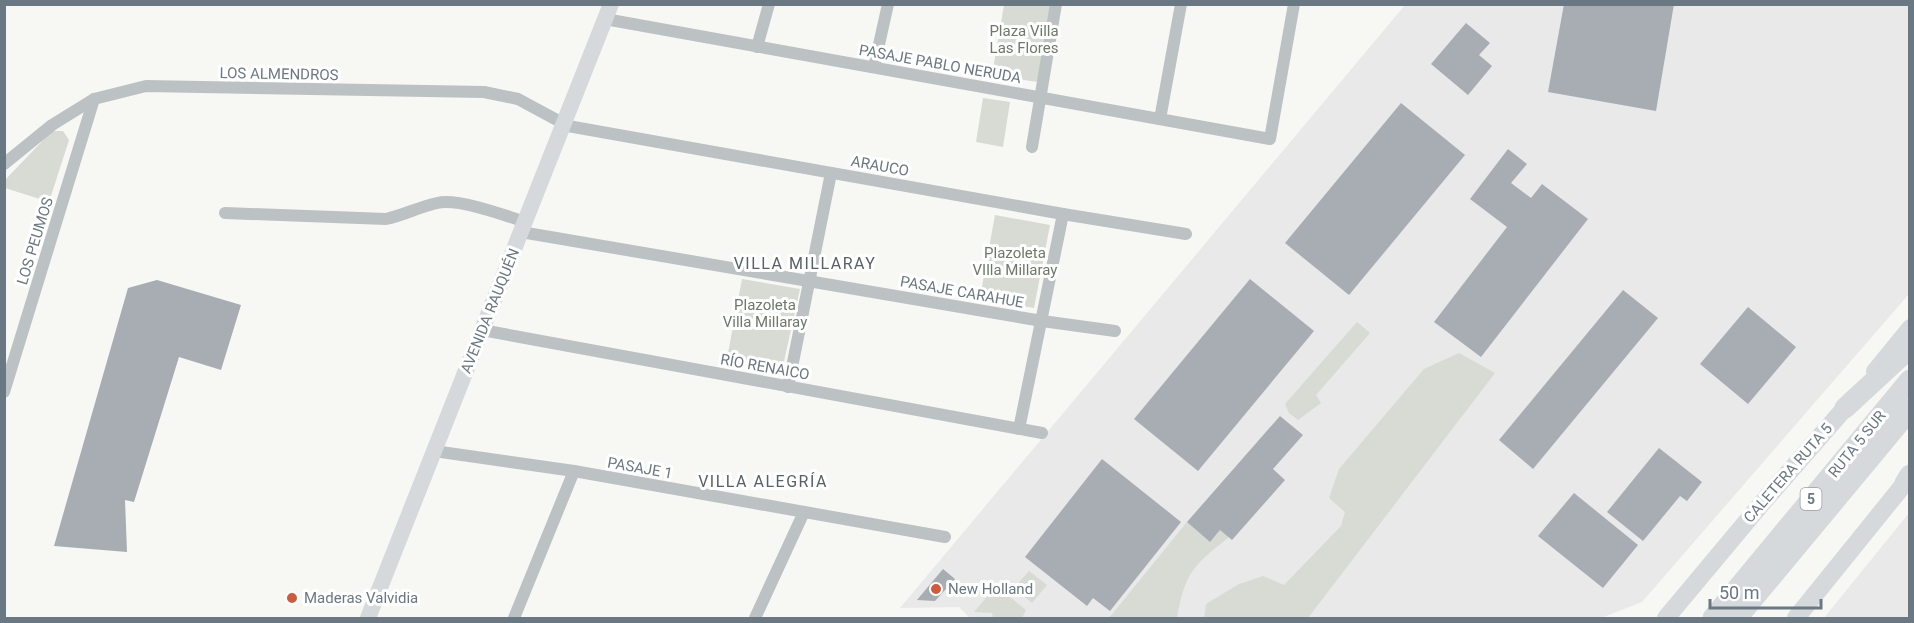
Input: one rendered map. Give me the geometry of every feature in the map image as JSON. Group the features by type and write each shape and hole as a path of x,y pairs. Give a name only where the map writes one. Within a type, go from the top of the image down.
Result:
{"highway":[{"path":"1845,408 1910,348"},
{"name":"RUTA 5 SUR","path":"1713,618 1910,380"},
{"name":"RUTA 5 SUR","path":"1737,618 1910,410"}],"main road":[{"name":"AVENIDA RAUQUÉN","path":"368,618 523,227 566,125 608,12"},
{"name":"CALETERA RUTA 5","path":"1666,618 1845,408 1910,327"},
{"path":"1796,618 1908,478"}],"street":[{"path":"758,46 769,4"},
{"path":"874,67 888,4"},
{"path":"1032,147 1056,4"},
{"path":"1160,119 1181,4"},
{"name":"PASAJE PABLO NERUDA","path":"608,12 758,46 1270,139 1294,4"},
{"name":"LOS ALMENDROS","path":"4,164 52,125 94,99 146,86 484,92 518,99 566,125"},
{"name":"LOS PEUMOS","path":"4,392 94,99"},
{"name":"ARAUCO","path":"566,125 1186,234"},
{"path":"788,387 831,173"},
{"name":"PASAJE CARAHUE","path":"225,213 386,219 403,216 438,202 479,207 523,227 810,281 1042,321 1115,331"},
{"path":"1019,429 1063,214"},
{"name":"RÍO RENAICO","path":"482,330 1042,433"},
{"name":"PASAJE 1","path":"434,451 574,471 945,537"},
{"path":"514,618 574,471"},
{"path":"755,618 804,512"}],"shaded area":[{"path":"1405,5 1909,5 1909,294 1642,602 1601,618 970,618 959,607 900,608"},
{"path":"1909,513 1909,618 1824,618"}],"green space":[{"name":"Plaza Villa Las Flores","path":"1004,5 1056,5 1044,83 992,75"},
{"path":"983,98 1010,102 1003,147 976,142"},
{"path":"52,131 63,131 69,140 49,202 5,188 5,180"},
{"name":"Plazoleta VIlla Millaray","path":"995,215 1050,225 1034,308 980,298"},
{"name":"Plazoleta Villa Millaray","path":"742,279 800,289 781,375 726,364"},
{"path":"1357,322 1370,333 1316,395 1321,403 1298,420 1289,413 1285,404"},
{"path":"1459,353 1495,373 1308,618 1204,618 1206,604 1239,584 1263,576 1284,585 1341,526 1345,512 1329,498 1339,469 1424,369"},
{"path":"1187,522 1210,542 1220,530 1229,537 1199,563 1187,580 1177,618 1109,618"},
{"path":"1029,571 1047,585 1032,603 1014,588"},
{"path":"996,586 1026,610 1022,618 993,618 992,613 974,612"}],"building":[{"path":"1564,4 1674,4 1656,111 1548,92"},
{"path":"1466,23 1490,43 1479,55 1492,66 1468,95 1431,64"},
{"path":"1401,103 1465,155 1349,295 1285,243"},
{"path":"1508,149 1527,164 1511,183 1531,198 1542,184 1588,219 1481,357 1434,322 1507,227 1470,199"},
{"path":"1250,279 1314,331 1198,471 1134,419"},
{"path":"157,280 241,305 221,370 179,357 134,502 125,500 127,552 54,546 128,288"},
{"path":"1623,290 1658,318 1533,469 1499,440"},
{"path":"1748,307 1796,347 1748,404 1700,364"},
{"path":"1280,416 1303,435 1273,469 1285,480 1232,540 1220,530 1210,542 1187,522"},
{"path":"1659,448 1702,482 1687,501 1680,496 1643,541 1607,512"},
{"path":"1102,459 1181,522 1110,611 1093,598 1087,606 1025,557"},
{"path":"1574,493 1638,545 1603,588 1538,536"},
{"name":"New Holland","path":"943,569 955,579 935,601 917,600"}],"place":[{"name":"New Holland","path":"936,589"},
{"name":"Maderas Valvidia","path":"292,598"}],"district":[{"name":"VILLA MILLARAY","path":"805,263"},
{"name":"VILLA ALEGRÍA","path":"763,481"}]}
